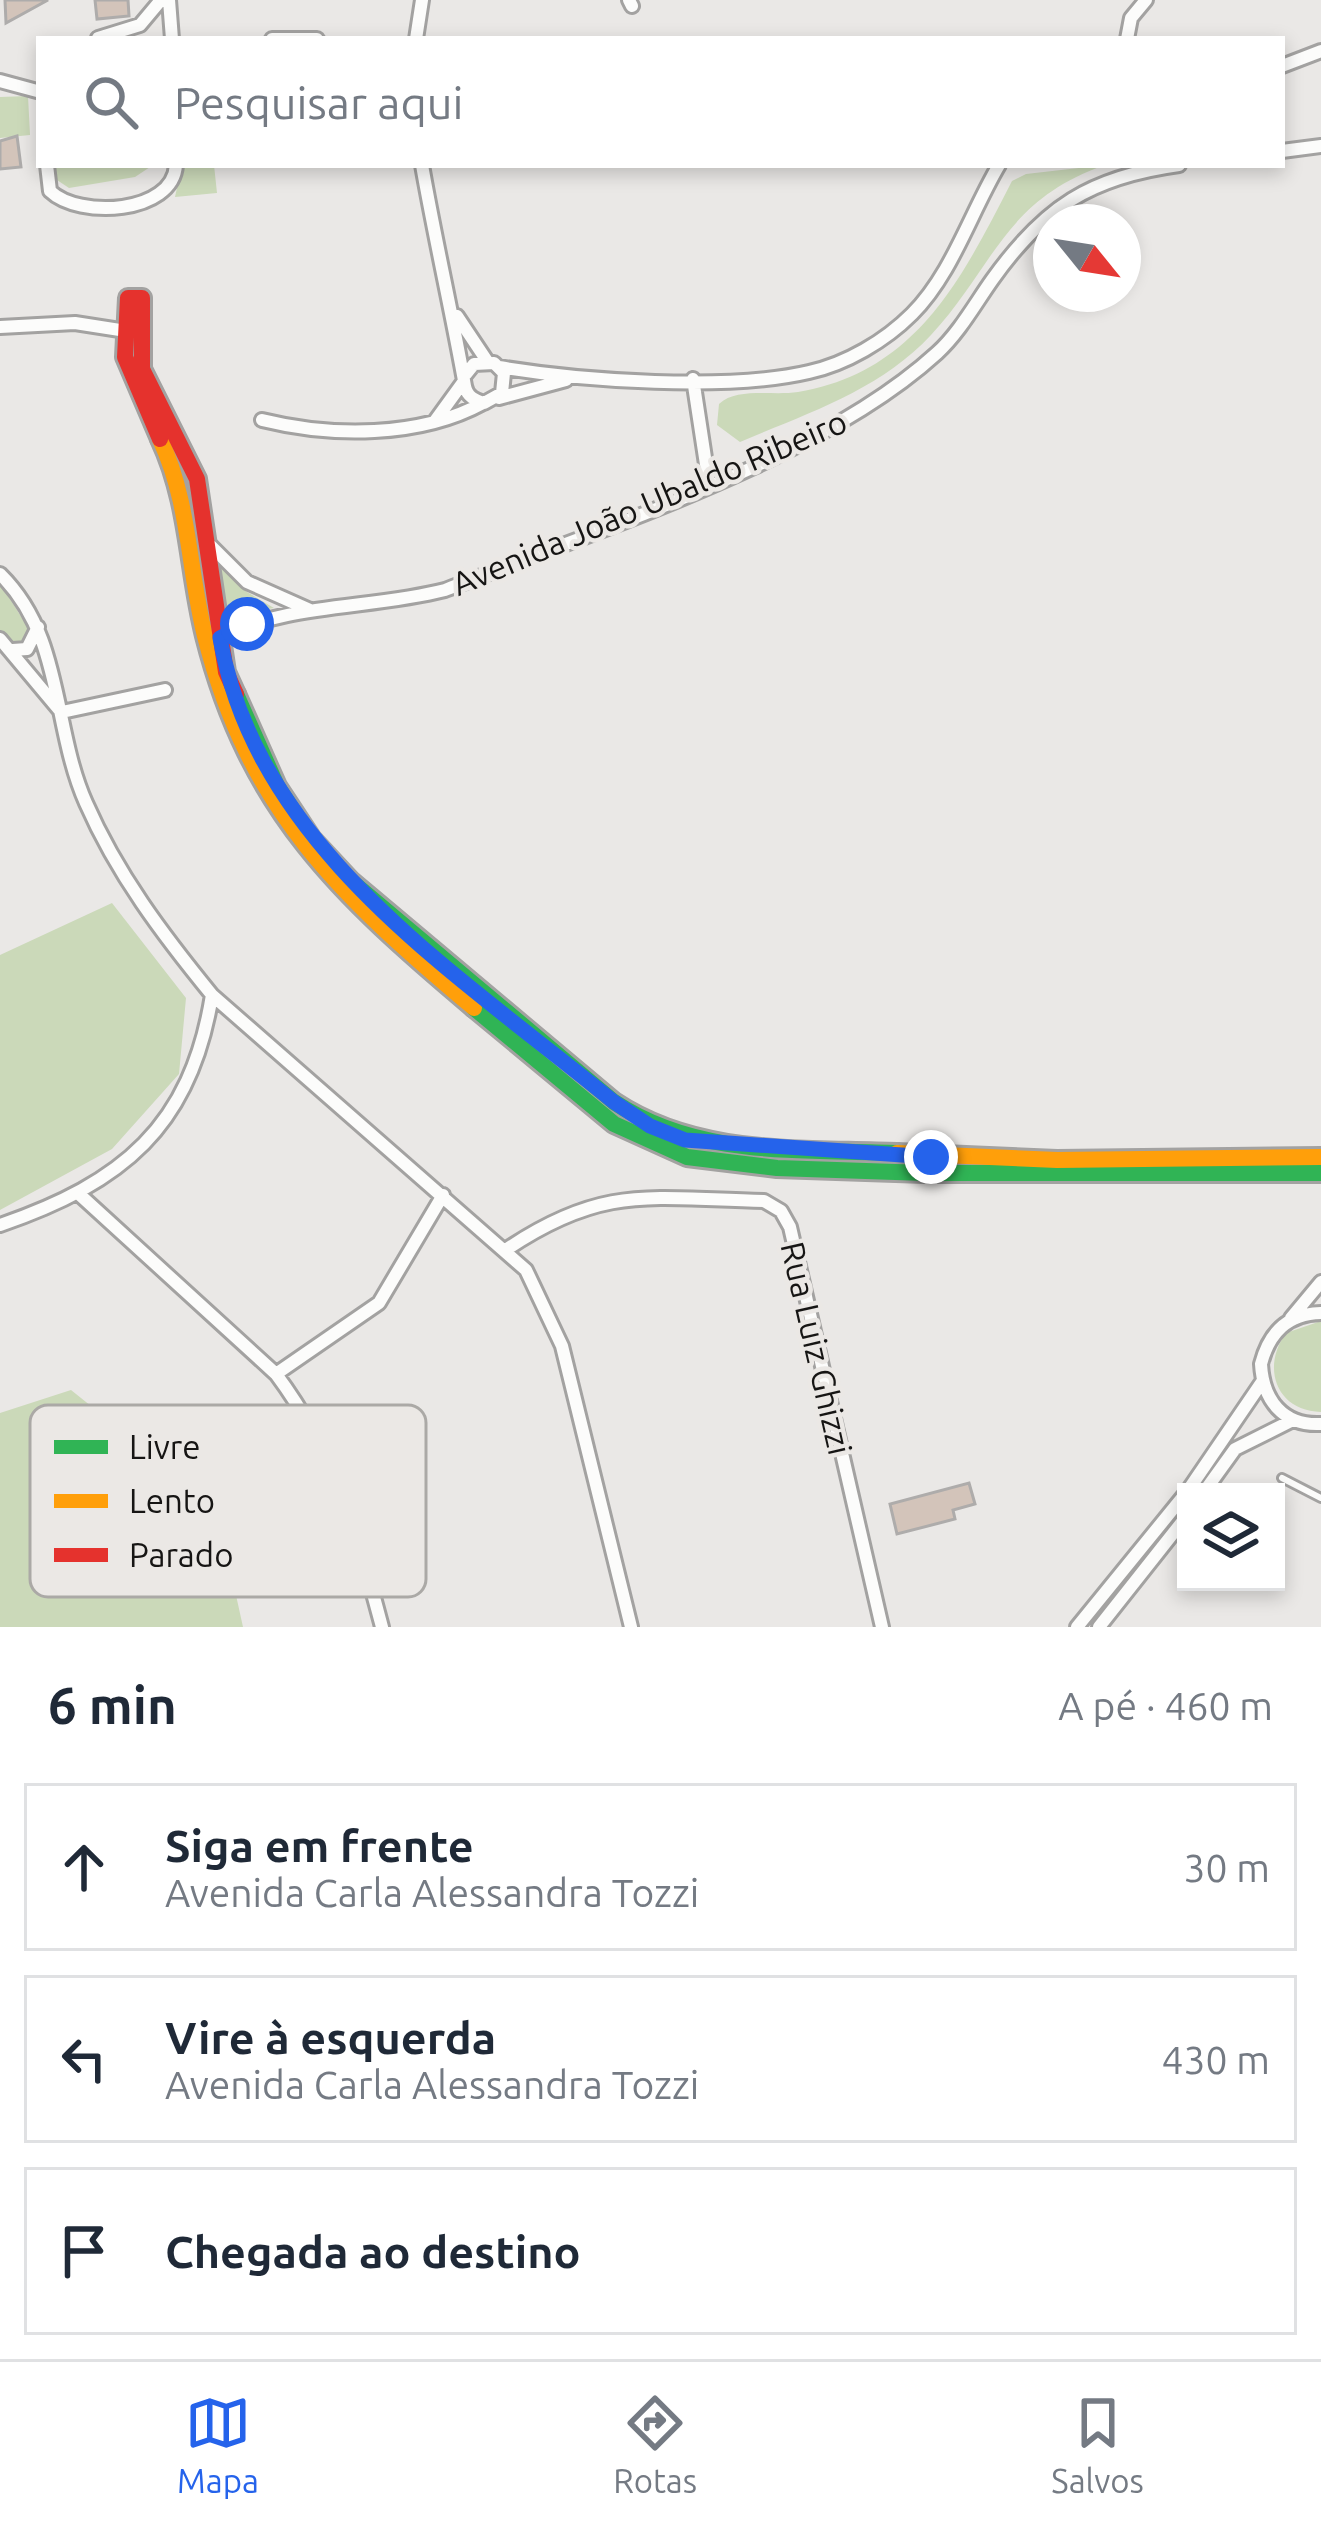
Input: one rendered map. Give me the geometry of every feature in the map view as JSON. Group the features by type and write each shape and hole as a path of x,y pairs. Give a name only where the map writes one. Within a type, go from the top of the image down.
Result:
{"street":[{"path":"103,36 140,25 165,0"},
{"path":"165,0 171,36"},
{"path":"416,36 422,0"},
{"path":"1128,36 1131,19 1146,0"},
{"path":"1285,65 1321,51"},
{"path":"0,81 36,93"},
{"path":"1285,151 1321,146"},
{"path":"47,168 50,190 76,206 155,200 170,189 175,168"},
{"path":"423,168 465,377 472,398 491,401"},
{"path":"434,422 474,364 570,379 693,379 809,372 841,362 885,337 938,281 997,168"},
{"name":"Avenida João Ubaldo Ribeiro","path":"220,638 247,624 311,610 380,605 446,590 709,484 840,424 941,350 1018,243 1065,203 1120,173 1156,168"},
{"path":"456,316 505,387 491,401"},
{"path":"0,327 75,323 131,332"},
{"path":"131,332 142,369 192,465 211,546 210,584 226,672 278,786 312,839 351,881 468,984 650,1126 718,1145 910,1156 1321,1157"},
{"path":"131,332 131,384 186,506 192,584 209,671 222,711 268,803 334,886 536,1061 628,1132 658,1149 687,1157 773,1167 1053,1179 1321,1174"},
{"path":"262,421 326,430 434,422 570,379"},
{"path":"693,379 709,484"},
{"name":"Avenida João Ubaldo Ribeiro","path":"211,546 247,582 311,610"},
{"path":"0,574 38,626 83,798 128,884 212,994 526,1270 562,1346 631,1627"},
{"path":"13,650 27,649 38,626"},
{"path":"0,639 62,712"},
{"path":"62,712 165,690"},
{"path":"0,1225 80,1196 167,1116 195,1074 212,994"},
{"path":"276,1374 379,1303 443,1195"},
{"path":"80,1196 276,1374 295,1405"},
{"name":"Rua Luiz Ghizzi","path":"507,1249 578,1207 608,1199 764,1201 781,1211 790,1227 882,1627"},
{"path":"1192,1483 1262,1382 1265,1347 1321,1282"},
{"path":"1289,1320 1321,1313"},
{"path":"1262,1382 1273,1405 1293,1420 1321,1424"},
{"path":"1210,1483 1235,1449 1293,1420"},
{"path":"1077,1627 1177,1503"},
{"path":"1100,1627 1177,1529"},
{"path":"373,1597 382,1627"}],"lane":[{"path":"1282,1478 1321,1498"}],"green space":[{"path":"28,96 30,135 0,138 0,97"},
{"path":"55,168 148,168 135,177 69,188 57,180"},
{"path":"181,168 214,168 217,193 175,197"},
{"path":"1098,168 1033,204 931,335 889,371 842,398 740,442 717,425 719,404 727,399 798,392 839,381 875,364 905,342 954,285 1012,181 1026,174"},
{"path":"224,567 247,592 274,608 251,612 227,627 219,569"},
{"path":"0,583 32,634 28,644 11,646 0,633"},
{"path":"112,903 186,998 179,1074 112,1149 0,1210 0,955"},
{"path":"1321,1321 1321,1412 1293,1404 1277,1385 1274,1373 1278,1346 1286,1333"},
{"path":"71,1390 90,1405 30,1405 30,1597 236,1597 243,1627 0,1627 0,1413"}],"building":[{"path":"5,0 48,0 6,23"},
{"path":"95,0 128,0 129,16 97,19"},
{"path":"17,136 21,167 0,169 0,141"},
{"path":"969,1483 975,1504 953,1510 955,1519 897,1534 890,1504"}],"traffic: fast":[{"path":"236,694 277,786 312,839 351,881 614,1102 646,1120 715,1142 787,1150 897,1153"},
{"path":"474,1008 614,1124 687,1157 777,1168 925,1173 1321,1173"}],"traffic: slow":[{"path":"160,439 183,512 199,611 224,698 274,801 342,887 474,1008"},
{"path":"897,1153 1057,1160 1321,1157"}],"traffic: jam":[{"path":"160,439 125,357 128,298 142,298 142,369 197,479 226,672 236,694"}],"route":[{"path":"247,624 220,638 226,672 278,786 312,839 351,881 468,984 614,1102 650,1126 685,1140 931,1157"}]}
